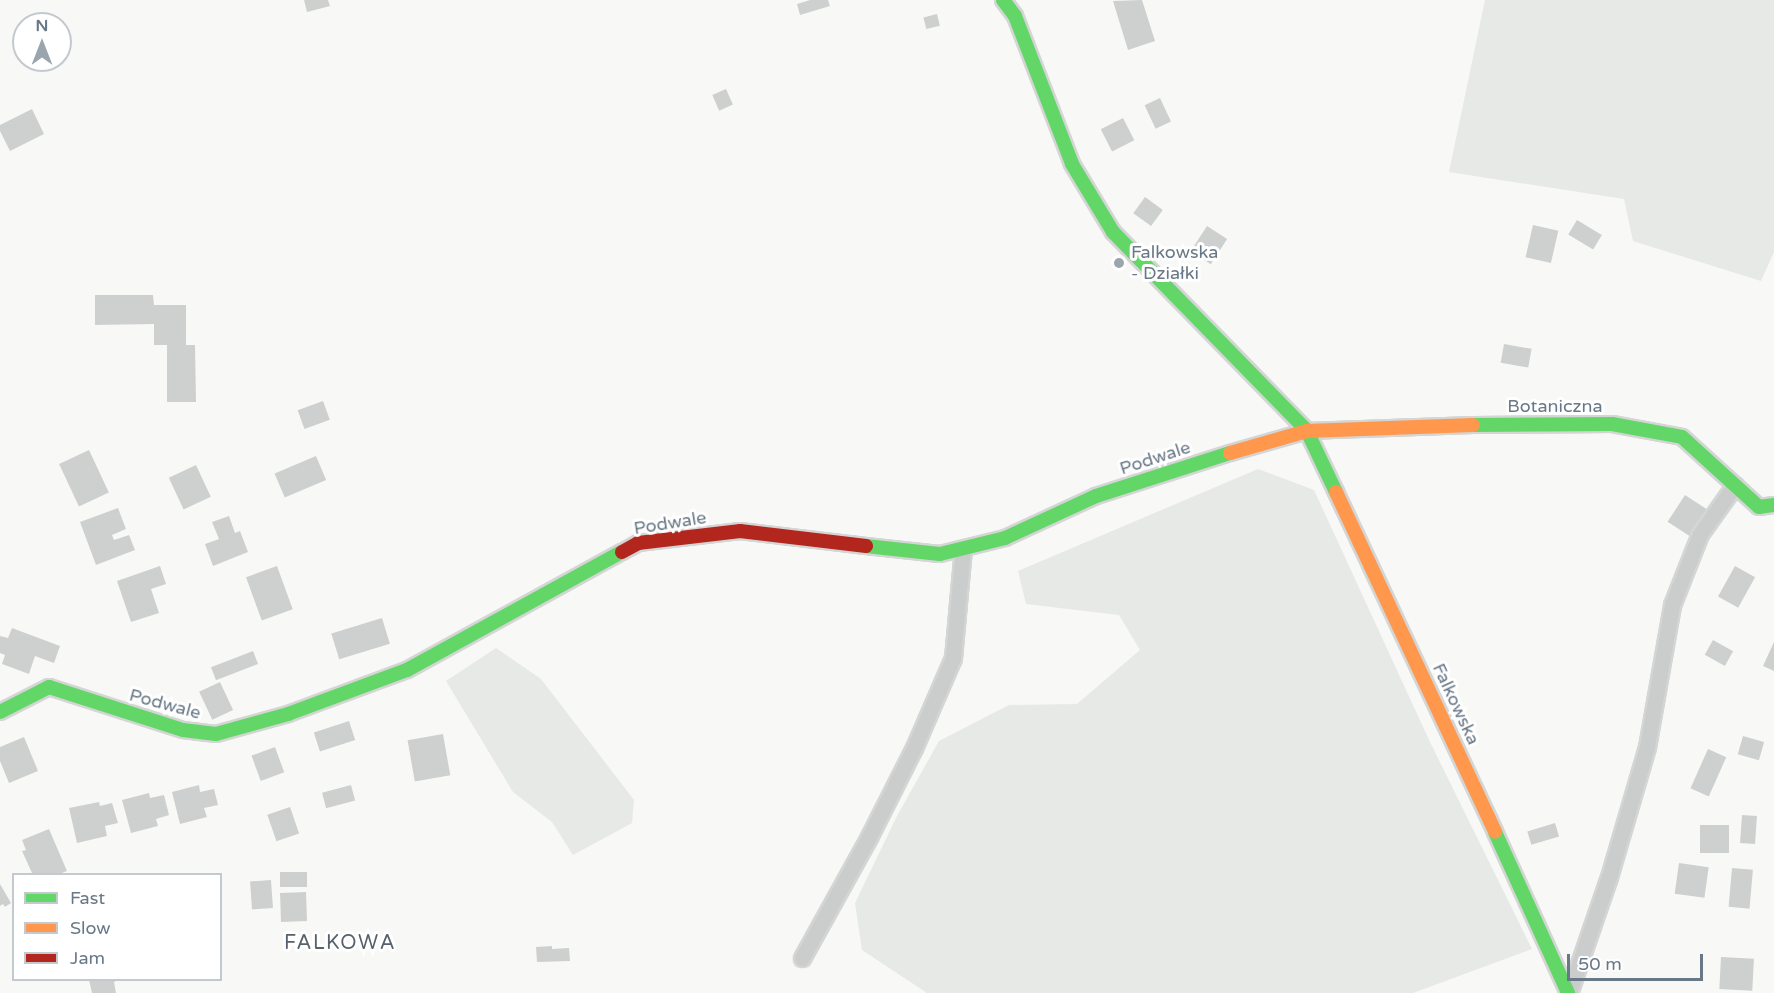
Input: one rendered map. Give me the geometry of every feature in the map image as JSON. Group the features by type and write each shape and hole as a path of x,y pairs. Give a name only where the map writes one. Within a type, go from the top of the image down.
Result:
{"street":[{"name":"Falkowska","path":"1003,0 1015,16 1072,164 1113,232 1307,431 1468,772 1569,993"},
{"name":"Botaniczna","path":"1307,431 1503,424 1612,424 1682,437 1759,507 1774,505"},
{"name":"Podwale","path":"0,712 49,687 183,730 216,734 288,714 407,670 638,543 740,531 940,554 1005,538 1096,496 1250,446 1307,431"},
{"path":"1569,993 1610,878 1647,747 1672,605 1700,534 1735,485"},
{"path":"802,958 894,788 954,653 963,549"}],"shaded area":[{"path":"1485,0 1774,0 1774,252 1761,281 1633,241 1624,199 1449,172"},
{"path":"1258,469 1314,490 1430,742 1532,949 1413,993 927,993 862,950 855,903 897,816 939,741 1009,705 1077,704 1140,650 1119,615 1026,604 1018,571"},
{"path":"496,648 541,679 634,800 632,823 573,855 552,822 513,792 446,681"}],"building":[{"path":"304,0 328,0 330,6 307,12"},
{"path":"810,0 828,0 830,6 800,15 797,4"},
{"path":"1142,0 1155,41 1128,50 1113,1"},
{"path":"937,14 940,26 926,29 923,17"},
{"path":"726,89 733,105 719,111 712,95"},
{"path":"1160,98 1171,122 1156,129 1145,105"},
{"path":"32,109 44,134 10,151 0,131 0,125"},
{"path":"1123,118 1134,140 1112,152 1101,129"},
{"path":"1145,197 1163,210 1151,226 1133,213"},
{"path":"1577,220 1602,235 1593,250 1568,235"},
{"path":"1533,225 1558,231 1551,263 1526,257"},
{"path":"1207,226 1227,239 1211,264 1191,251"},
{"path":"95,295 153,295 154,305 186,305 186,345 195,345 196,402 167,402 167,345 154,345 154,324 95,325"},
{"path":"1504,344 1532,349 1528,368 1501,363"},
{"path":"323,401 330,420 304,429 298,410"},
{"path":"89,450 109,493 79,507 59,464"},
{"path":"316,456 326,480 285,498 275,474"},
{"path":"196,465 211,497 184,509 169,478"},
{"path":"1685,495 1708,510 1690,537 1668,522"},
{"path":"118,508 126,529 112,535 114,540 129,535 135,550 96,565 80,522"},
{"path":"229,516 235,533 240,531 248,552 213,566 205,544 219,539 212,522"},
{"path":"160,566 166,584 151,589 159,613 131,622 117,581"},
{"path":"277,566 293,609 262,621 246,577"},
{"path":"1735,566 1755,577 1738,608 1718,597"},
{"path":"382,618 390,644 339,659 331,633"},
{"path":"12,628 60,646 54,663 35,656 29,674 2,664 5,655 0,653 0,636 8,638"},
{"path":"1713,640 1733,651 1725,666 1705,655"},
{"path":"1774,642 1774,671 1763,666"},
{"path":"253,651 258,664 216,680 211,667"},
{"path":"220,682 233,710 212,720 199,692"},
{"path":"349,721 355,740 320,751 314,732"},
{"path":"443,734 450,775 415,782 408,740"},
{"path":"1743,736 1764,742 1759,760 1738,754"},
{"path":"24,737 38,771 9,783 0,761 0,747"},
{"path":"275,747 284,772 261,781 252,756"},
{"path":"1708,749 1726,757 1709,796 1691,788"},
{"path":"199,785 200,792 214,789 218,805 204,808 207,817 180,824 172,792"},
{"path":"351,785 355,800 326,808 322,793"},
{"path":"149,793 150,798 164,795 169,815 156,819 158,826 131,833 122,800"},
{"path":"99,802 100,806 112,803 118,823 105,826 107,836 77,843 69,808"},
{"path":"290,807 299,833 276,841 267,815"},
{"path":"1742,815 1757,816 1755,844 1740,843"},
{"path":"1555,823 1559,836 1531,845 1527,831"},
{"path":"1700,825 1729,825 1729,853 1700,853"},
{"path":"49,829 67,871 32,873 22,851 26,850 22,840"},
{"path":"1679,863 1709,867 1704,898 1675,894"},
{"path":"1732,868 1753,870 1750,909 1729,907"},
{"path":"280,872 307,872 307,887 280,887"},
{"path":"271,880 273,908 252,909 250,881"},
{"path":"0,884 11,903 5,907 3,904 0,906"},
{"path":"306,892 307,921 281,922 280,893"},
{"path":"552,946 552,949 569,948 570,961 537,962 536,947"},
{"path":"1721,957 1754,959 1752,991 1719,989"},
{"path":"89,981 116,981 114,982 116,993 92,993"}],"traffic: fast":[{"path":"1003,0 1015,16 1072,164 1113,232 1307,431 1336,492"},
{"path":"1473,425 1612,424 1682,437 1759,507 1774,505"},
{"path":"866,546 940,554 1005,538 1096,496 1230,453"},
{"path":"0,712 49,687 183,730 216,734 288,714 407,670 622,552"},
{"path":"1495,832 1568,993"}],"traffic: slow":[{"path":"1230,453 1307,431 1473,425"},
{"path":"1336,492 1495,832"}],"traffic: jam":[{"path":"622,552 638,543 740,531 866,546"}],"place":[{"name":"Falkowska - Działki","path":"1119,263"}],"district":[{"name":"FALKOWA","path":"340,943"}]}
